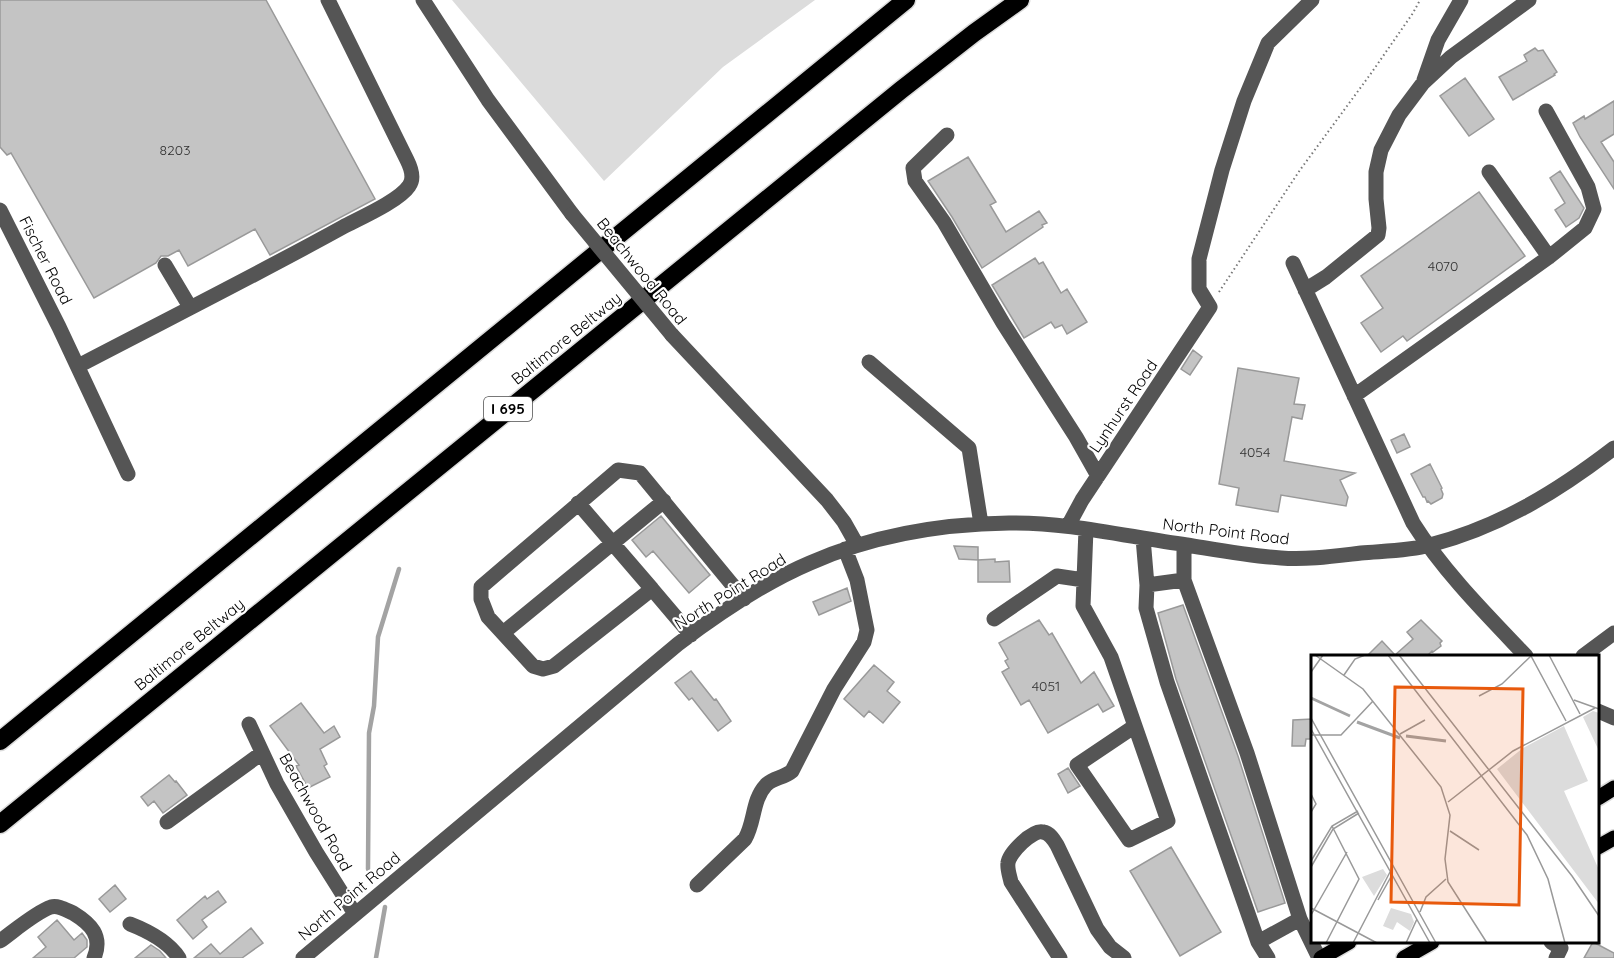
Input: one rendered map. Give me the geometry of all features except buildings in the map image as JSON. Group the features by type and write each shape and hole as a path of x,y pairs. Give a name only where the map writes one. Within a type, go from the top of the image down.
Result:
{"highway":[{"path":"0,741 906,0"},
{"name":"Baltimore Beltway","path":"0,825 892,98 1020,0"}],"main road":[{"path":"1599,846 1614,838"},
{"path":"1320,958 1347,943"},
{"path":"1411,957 1431,943"}],"street":[{"path":"78,366 328,235 397,197 408,188 411,183 412,170 328,0"},
{"name":"Beachwood Road","path":"423,0 488,100 572,214 672,335 827,500 844,522 867,630 864,642 834,689 792,771 766,785 756,802 750,832 697,885"},
{"path":"1210,308 1199,289 1199,259 1221,170 1244,100 1268,43 1312,0"},
{"path":"1423,83 1438,40 1461,0"},
{"path":"1305,290 1326,277 1378,235 1376,172 1381,150 1398,116 1423,83 1451,57 1529,0"},
{"path":"1354,396 1549,257 1585,228 1594,208 1588,187 1546,111"},
{"path":"947,135 913,168 915,181 944,222 1003,323 1060,411 1098,476"},
{"path":"1489,172 1549,257"},
{"name":"Fischer Road","path":"0,210 78,366 128,474"},
{"path":"1293,263 1413,523 1427,546 1475,603 1524,655"},
{"path":"165,266 190,308"},
{"name":"Lynhurst Road","path":"1068,526 1098,476 1210,308"},
{"path":"869,362 969,448 981,524"},
{"name":"North Point Road","path":"303,958 643,672 691,635 774,581 808,564 851,547 911,532 981,524 1034,523 1283,558 1344,555 1427,546 1515,513 1566,483 1614,448"},
{"path":"652,589 554,666 543,669 533,666 488,617 481,599 481,587 618,470 640,473 744,599"},
{"path":"503,633 664,501"},
{"path":"578,503 691,635"},
{"path":"1086,529 1083,606 1111,657 1135,726 1168,821 1129,840 1077,765 1135,726"},
{"path":"1143,538 1147,585 1146,609 1167,682 1258,942 1268,958"},
{"path":"1184,545 1184,580 1247,753 1300,919 1311,940"},
{"path":"994,619 1057,576 1084,580"},
{"path":"1147,585 1184,580"},
{"path":"1586,655 1614,633"},
{"path":"1599,711 1614,718"},
{"name":"Beachwood Road","path":"249,724 277,784 316,852 356,914"},
{"path":"167,822 262,753"},
{"path":"1060,958 1011,882 1008,871 1008,863 1016,849 1030,837 1045,831 1058,845 1097,928 1110,947 1124,958"},
{"path":"0,940 54,906 66,909 87,922 94,931 98,948 94,958"},
{"path":"1258,942 1300,919"},
{"path":"130,924 150,932 179,958"},
{"path":"1312,943 1320,958"},
{"path":"1553,943 1561,948 1556,958"}],"path":[{"path":"1210,308 1300,170 1372,72 1420,0"}],"shaded area":[{"path":"452,0 815,0 723,67 604,181"}],"waterway":[{"path":"368,869 369,733 374,706 378,637 399,569"},
{"path":"376,958 385,907"}]}
